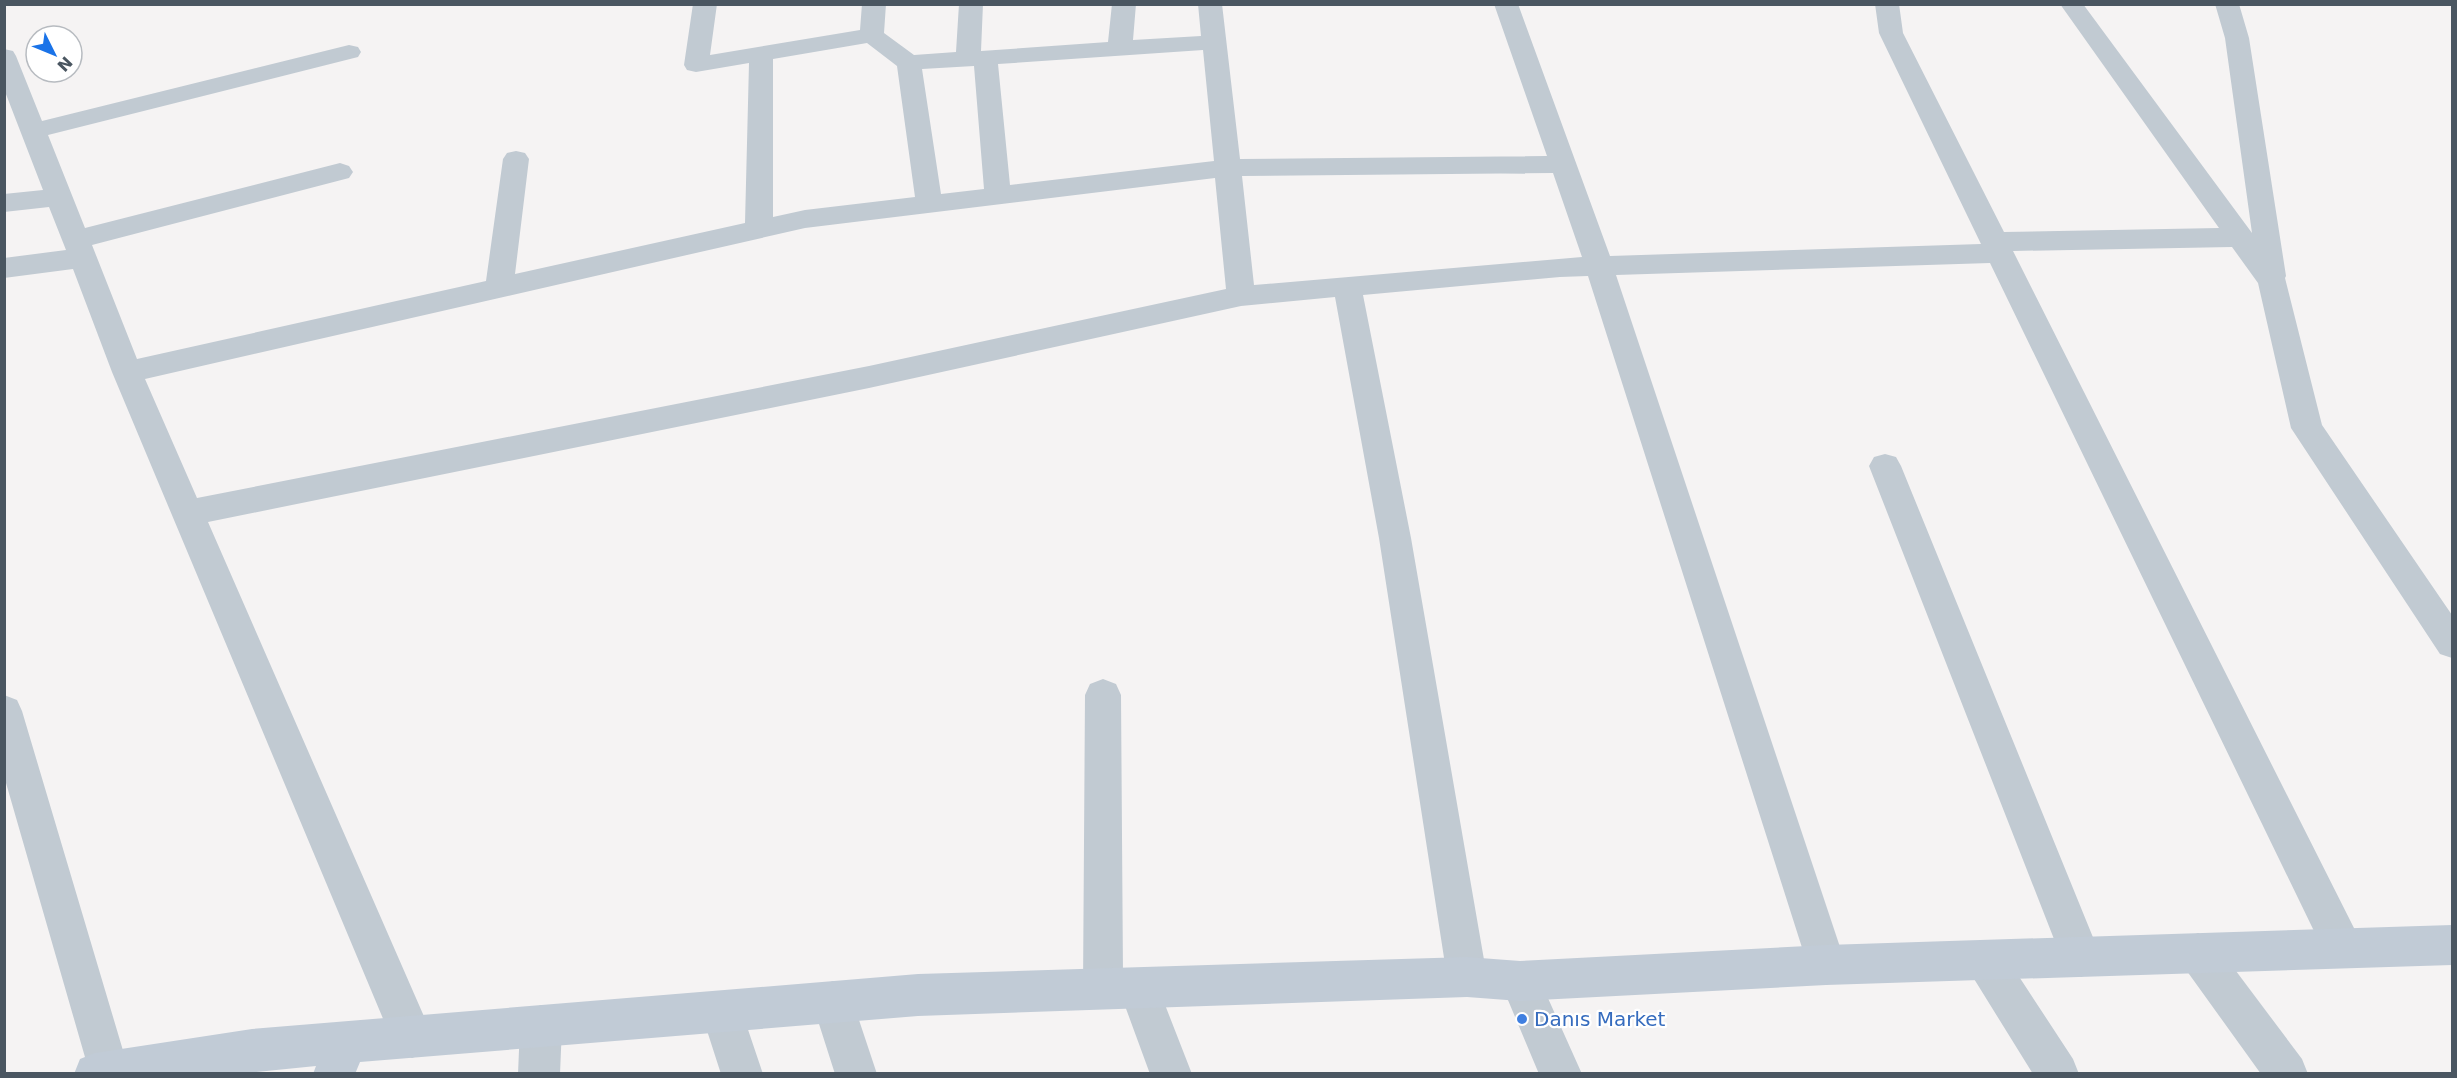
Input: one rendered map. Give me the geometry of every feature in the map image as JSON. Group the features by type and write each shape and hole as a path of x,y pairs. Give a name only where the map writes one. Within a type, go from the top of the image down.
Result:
{"main road":[{"path":"102,1072 252,1050 340,1058 412,1037 918,995 1467,977 1520,981 1826,965 2452,945"}],"street":[{"path":"705,4 696,65 872,35 909,63 1214,42"},
{"path":"872,35 874,4"},
{"path":"971,4 998,196"},
{"path":"1120,48 1125,4"},
{"path":"1210,4 1241,296"},
{"path":"1506,4 1599,265 1826,965"},
{"path":"1887,4 1891,33 2343,948"},
{"path":"2071,4 2272,281"},
{"path":"2227,4 2237,38 2272,281 2307,428 2452,643"},
{"path":"33,131 349,52"},
{"path":"759,230 760,54"},
{"path":"4,56 127,372 412,1037"},
{"path":"909,63 929,204"},
{"path":"499,288 516,159"},
{"path":"127,372 805,219 1228,168 1563,164"},
{"path":"4,268 79,249 340,172"},
{"path":"4,203 59,197"},
{"path":"187,513 869,377 1241,296 1560,267 2239,237"},
{"path":"1347,286 1395,538 1467,977"},
{"path":"1885,466 2081,957"},
{"path":"1103,695 1121,988 1171,1074"},
{"path":"6,725 102,1072"},
{"path":"2198,953 2287,1074"},
{"path":"1984,960 2058,1074"},
{"path":"1520,981 1560,1074"},
{"path":"833,1002 856,1074"},
{"path":"722,1012 742,1074"},
{"path":"539,1074 541,1026"}],"place":[{"name":"Danıs Market","path":"1522,1019"}]}
